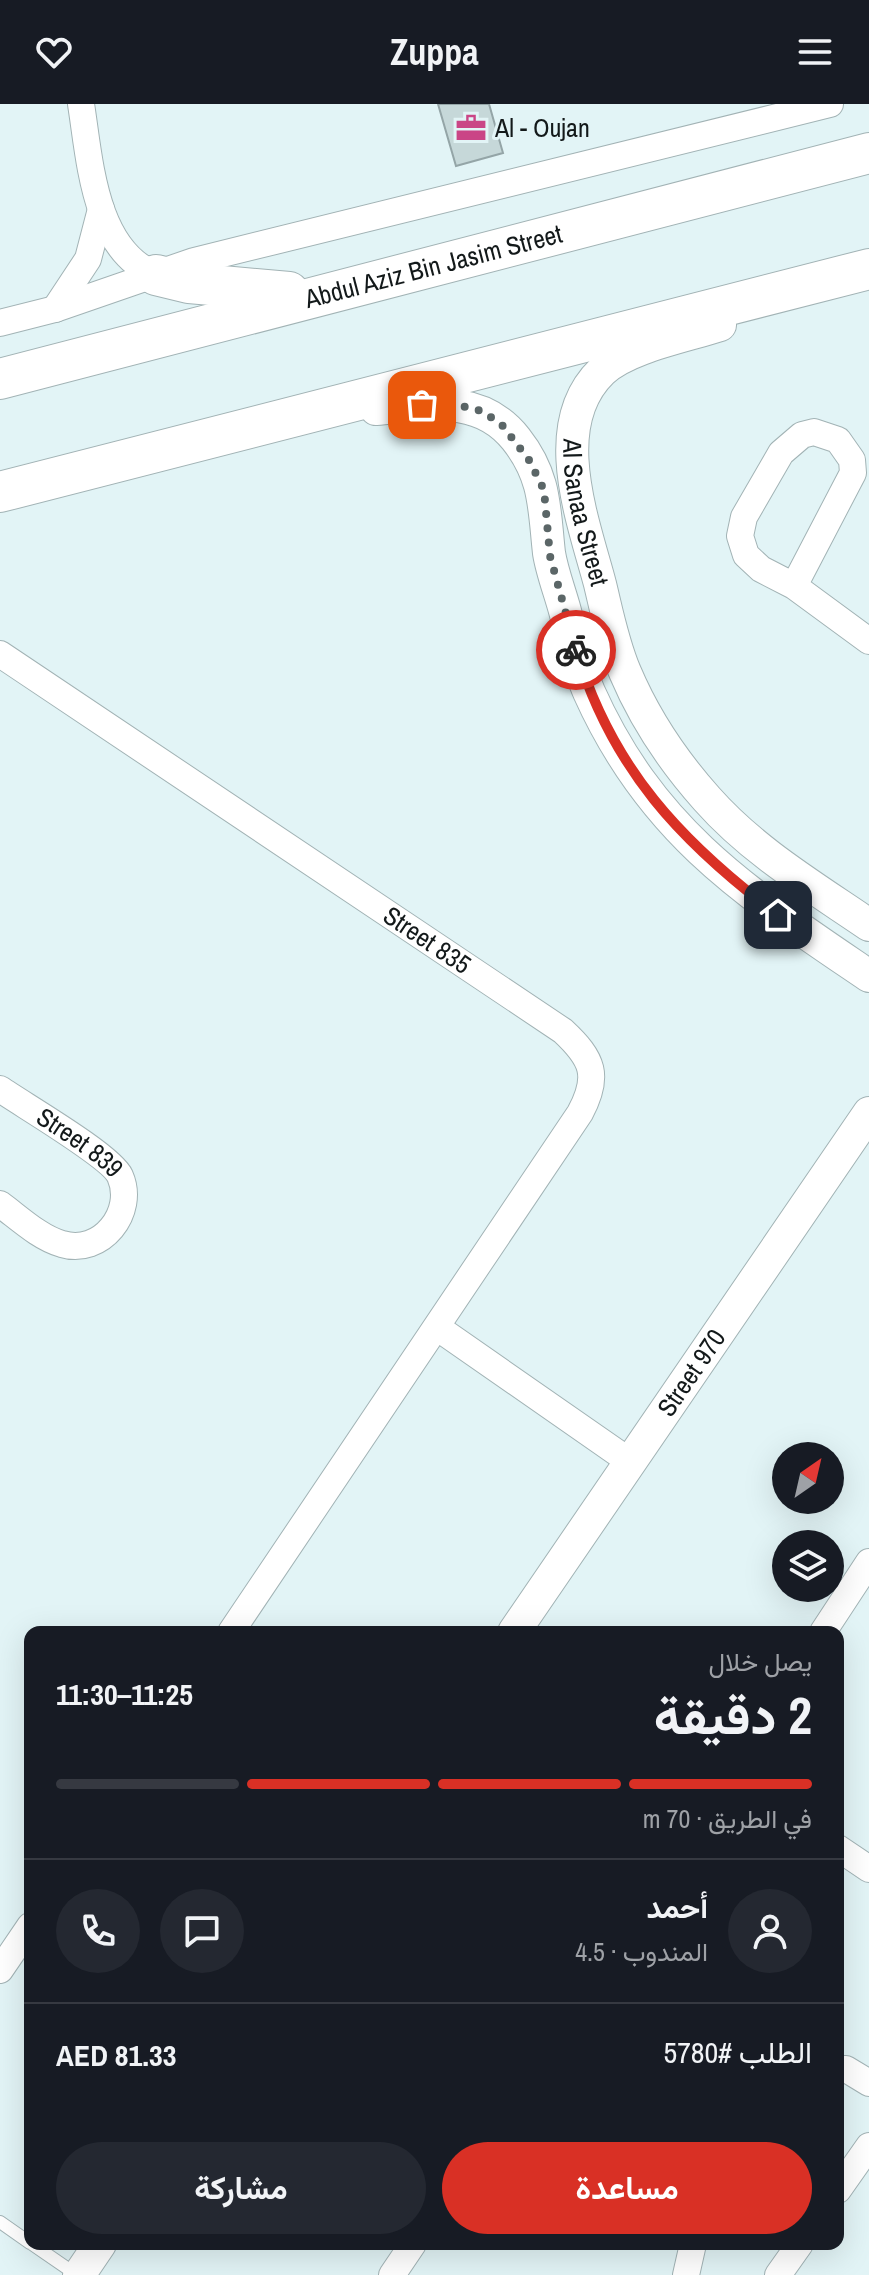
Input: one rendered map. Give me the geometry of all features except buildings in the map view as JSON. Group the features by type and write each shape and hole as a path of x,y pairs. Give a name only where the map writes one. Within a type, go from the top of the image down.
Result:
{"main road":[{"name":"Abdul Aziz Bin Jasim Street","path":"0,379 317,294 869,153"},
{"path":"0,492 869,269"},
{"path":"156,275 189,283 317,294"}],"street":[{"path":"81,104 101,209 122,251 156,275"},
{"path":"0,323 55,309 194,261 830,104"},
{"path":"55,309 88,259 101,209"},
{"name":"Al Sanaa Street","path":"762,297 736,319 622,358 605,368 583,395 577,413 573,453 589,545 624,671 653,725 683,769 733,828 772,859 869,925"},
{"name":"Al Sanaa Street","path":"329,406 369,409 449,403 482,411 516,439 544,490 550,556 588,689 607,729 647,792 701,854 734,882 869,976"},
{"path":"794,586 853,473 852,460 845,447 826,434 802,435 781,453 744,517 740,536 746,555 761,569 794,586 869,641"},
{"path":"550,556 589,545"},
{"name":"Street 835","path":"0,654 563,1031 582,1049 592,1071 591,1092 438,1328 235,1626"},
{"name":"Street 839","path":"0,1089 102,1158 119,1173 125,1195 111,1231 81,1246 66,1246 51,1240 0,1204"},
{"name":"Street 970","path":"518,1626 869,1113"},
{"path":"438,1328 629,1461"},
{"path":"827,1626 869,1562"},
{"path":"844,1852 869,1869"},
{"path":"0,1970 24,1935"},
{"path":"844,2072 869,2083"},
{"path":"844,2181 869,2146"},
{"path":"78,2275 96,2250"},
{"path":"392,2275 409,2250"},
{"path":"686,2275 692,2250"},
{"path":"778,2275 796,2250"}],"lane":[{"path":"0,2222 24,2238"},
{"path":"41,2250 78,2275"}],"way so far":[{"path":"422,405 449,403 482,411 516,439 544,490 550,556 576,650"}],"place":[{"name":"Al - Oujan","path":"471,128"}],"route":[{"path":"576,650 588,689 607,729 647,792 701,854 778,915"}]}
